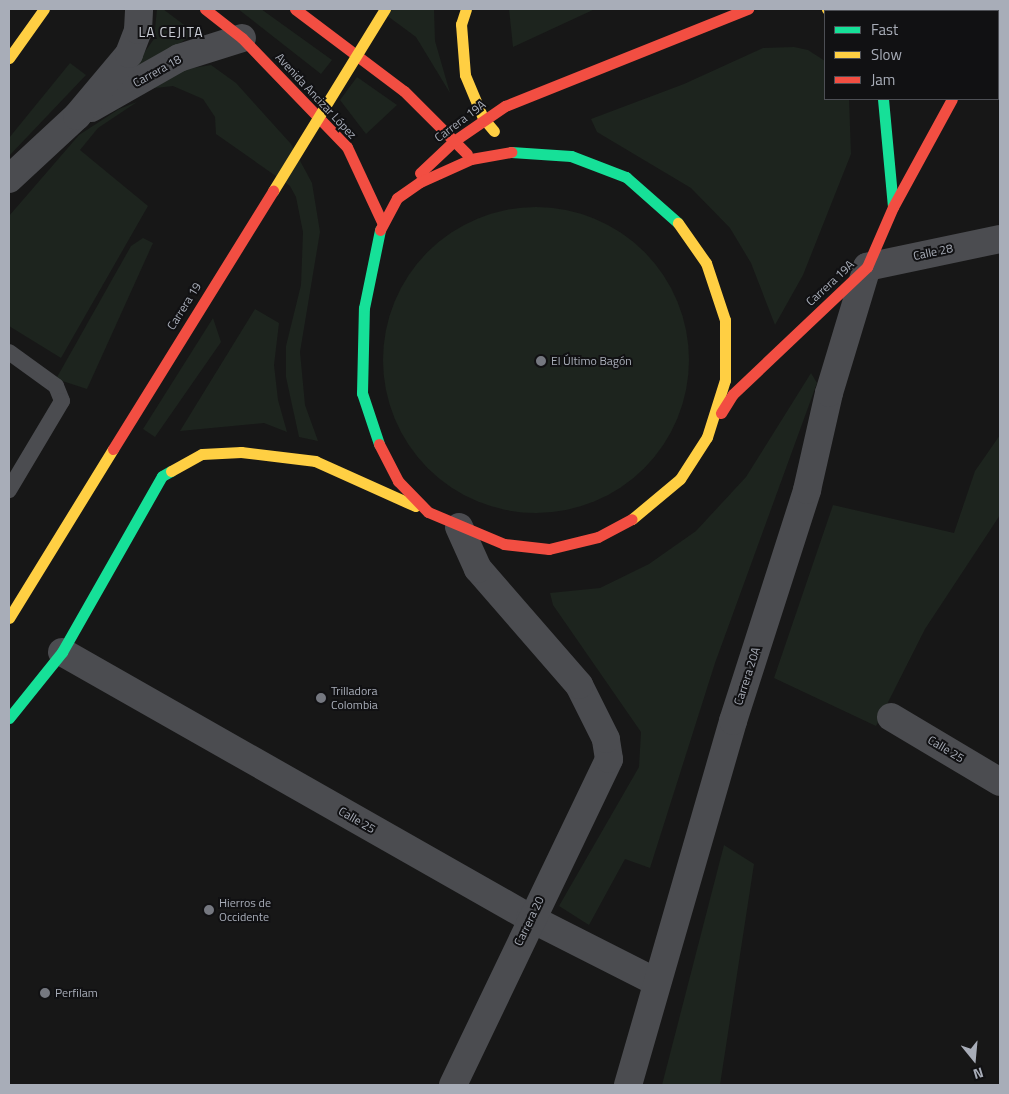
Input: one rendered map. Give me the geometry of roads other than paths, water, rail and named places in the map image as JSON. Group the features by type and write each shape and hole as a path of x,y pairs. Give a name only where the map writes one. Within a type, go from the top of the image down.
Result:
{"main road":[{"path":"9,58 44,9"},
{"name":"Avenida Ancizar López","path":"205,9 242,38 347,147 382,222"},
{"path":"295,9 404,91 471,159"},
{"name":"Carrera 19","path":"9,618 385,9"},
{"path":"466,9 461,24 465,75 483,118 511,152"},
{"name":"Carrera 19A","path":"397,198 454,141 483,118 748,9"},
{"path":"883,100 893,207"},
{"name":"Carrera 19A","path":"707,437 733,394 867,267 893,207 951,100"},
{"path":"9,718 62,652 162,476 202,454 241,452 315,461 459,527 504,544 549,549 598,537 643,513 680,479 707,437 725,380 724,320 706,263 673,215 626,177 570,156 511,152 471,159 445,168 397,198 382,222 364,308 362,393 384,459 398,481 428,512"}],"street":[{"name":"Carrera 18","path":"9,179 77,116 129,54 138,30 139,9"},
{"name":"Carrera 18","path":"77,116 178,58 242,38"},
{"name":"Calle 28","path":"867,267 1000,239"},
{"name":"Carrera 20A","path":"628,1085 656,982 733,721 807,490 829,393 867,267"},
{"name":"Carrera 20","path":"453,1085 530,918 609,759 606,739 579,685 478,569 459,527"},
{"name":"Calle 25","path":"62,652 530,918 656,982"},
{"name":"Calle 25","path":"891,717 1000,782"}],"lane":[{"path":"9,352 56,386 62,401 9,490"}],"place":[{"name":"El Último Bagón","path":"541,361"},
{"name":"Trilladora Colombia","path":"321,698"},
{"name":"Hierros de Occidente","path":"209,910"},
{"name":"Perfilam","path":"45,993"}],"district":[{"name":"LA CEJITA","path":"171,32"}]}
